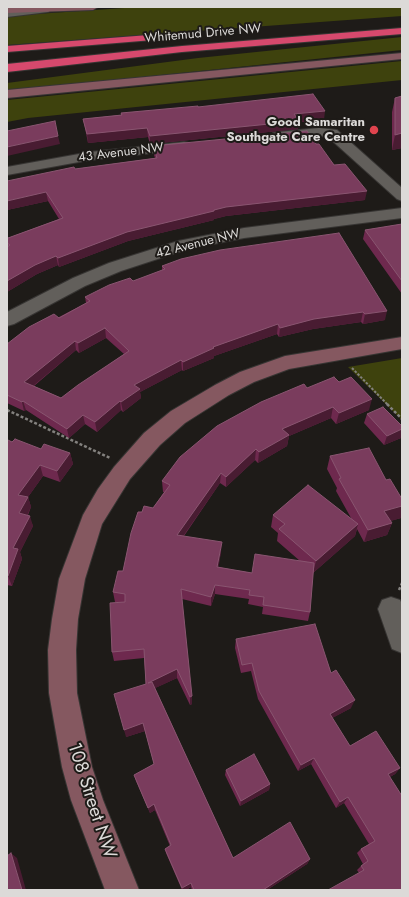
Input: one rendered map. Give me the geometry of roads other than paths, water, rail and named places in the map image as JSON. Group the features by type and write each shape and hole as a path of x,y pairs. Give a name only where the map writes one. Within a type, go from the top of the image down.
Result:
{"highway":[{"name":"Whitemud Drive NW","path":"7,68 402,24"},
{"name":"Whitemud Drive NW","path":"7,60 294,36 402,31"},
{"path":"212,36 294,36"},
{"path":"7,77 294,36"},
{"path":"7,49 158,38"}],"street":[{"path":"7,10 93,7"},
{"path":"7,14 50,9"},
{"path":"7,94 402,56"},
{"path":"264,138 319,132 332,134 402,196"},
{"name":"43 Avenue NW","path":"7,171 90,156 194,145"},
{"name":"42 Avenue NW","path":"7,320 79,282 115,267 184,245 244,232 402,213"},
{"name":"108 Street NW","path":"122,890 87,800 77,767 63,693 62,650 65,619 72,580 91,522 106,496 136,455 152,438 178,417 222,390 253,375 285,363 338,353 402,344"},
{"path":"391,608 402,640"}],"place":[{"name":"Good Samaritan Southgate Care Centre","path":"374,130"}]}
